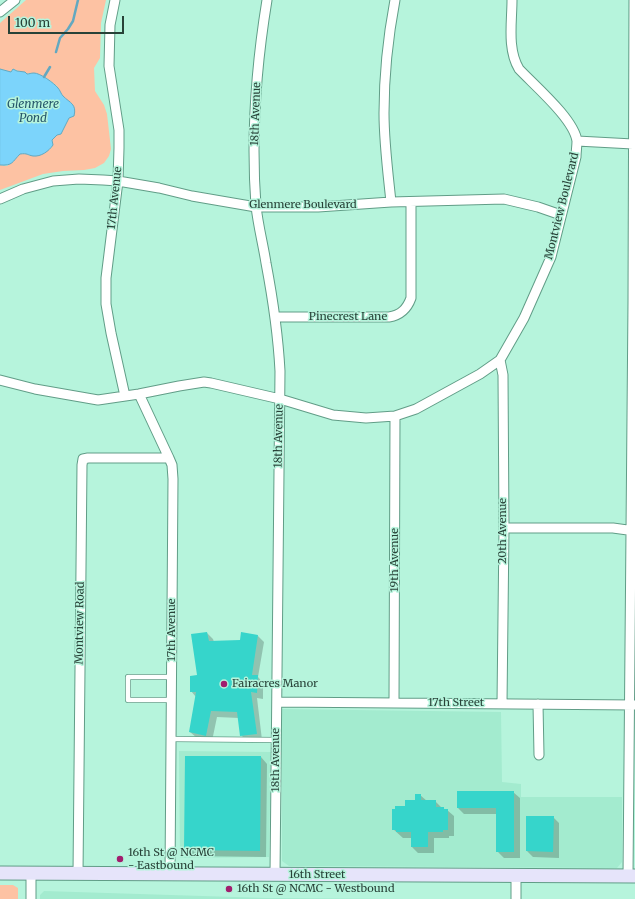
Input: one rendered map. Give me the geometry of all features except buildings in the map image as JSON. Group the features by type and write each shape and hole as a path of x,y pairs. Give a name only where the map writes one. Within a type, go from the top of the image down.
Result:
{"main road":[{"name":"16th Street","path":"0,873 631,876"}],"street":[{"path":"0,12 15,0"},
{"name":"17th Avenue","path":"115,0 110,25 109,66 119,130 118,181 106,278 106,304 125,396"},
{"name":"18th Avenue","path":"267,0 261,36 256,89 255,159 256,207 276,317 280,371 275,874"},
{"path":"391,202 384,114 384,93 387,52 395,0"},
{"path":"512,0 512,50 515,62 519,70 565,116 572,126 577,141 633,144"},
{"path":"631,876 634,0"},
{"name":"Montview Boulevard","path":"0,380 36,389 98,400 204,382 280,399 333,415 354,418 396,416 416,409 480,374 500,360 524,318 552,257 576,157 577,141"},
{"name":"Glenmere Boulevard","path":"0,199 23,189 53,181 79,179 118,181 256,207 318,207 391,202 504,200 528,204 561,215"},
{"name":"Pinecrest Lane","path":"276,317 389,317 404,312 411,298 412,202"},
{"name":"20th Avenue","path":"500,360 504,375 502,703"},
{"name":"17th Avenue","path":"139,394 172,465 173,479 170,874"},
{"name":"19th Avenue","path":"394,703 396,416"},
{"name":"Montview Road","path":"78,873 82,464 84,460 88,458 169,458"},
{"path":"504,528 613,528 633,531"},
{"name":"17th Street","path":"277,702 632,705"},
{"path":"538,704 538,755"},
{"path":"31,873 31,899"},
{"path":"516,876 516,899"}],"lane":[{"path":"171,677 128,677 128,700 171,700"},
{"path":"171,739 276,740"}],"shaded area":[{"path":"26,0 106,0 101,23 100,58 94,68 95,91 104,105 107,114 111,149 109,156 104,163 95,168 43,174 0,190 0,165 7,166 20,154 50,149 53,145 52,140 57,135 61,134 69,118 74,116 57,86 48,79 34,73 27,74 13,69 11,72 0,69 0,23"},
{"path":"282,709 501,712 502,782 521,784 521,797 622,797 622,862 617,868 289,866 282,861"},
{"path":"179,751 271,752 269,857 180,858"},
{"path":"0,885 13,885 18,888 18,899 0,899"},
{"path":"44,891 266,898 404,899 40,899 40,895"}],"water":[{"name":"Glenmere Pond","path":"0,69 11,72 13,69 25,72 27,74 37,73 43,76 58,88 75,109 74,116 69,118 61,134 57,135 52,140 53,145 47,151 42,155 36,156 20,154 12,163 7,165 0,165"}],"waterway":[{"path":"56,52 60,38 73,21 78,0"},
{"path":"44,77 50,67"}],"place":[{"name":"Fairacres Manor","path":"224,684"},
{"name":"16th St @ NCMC - Eastbound","path":"120,859"},
{"name":"16th St @ NCMC - Westbound","path":"229,889"}]}
